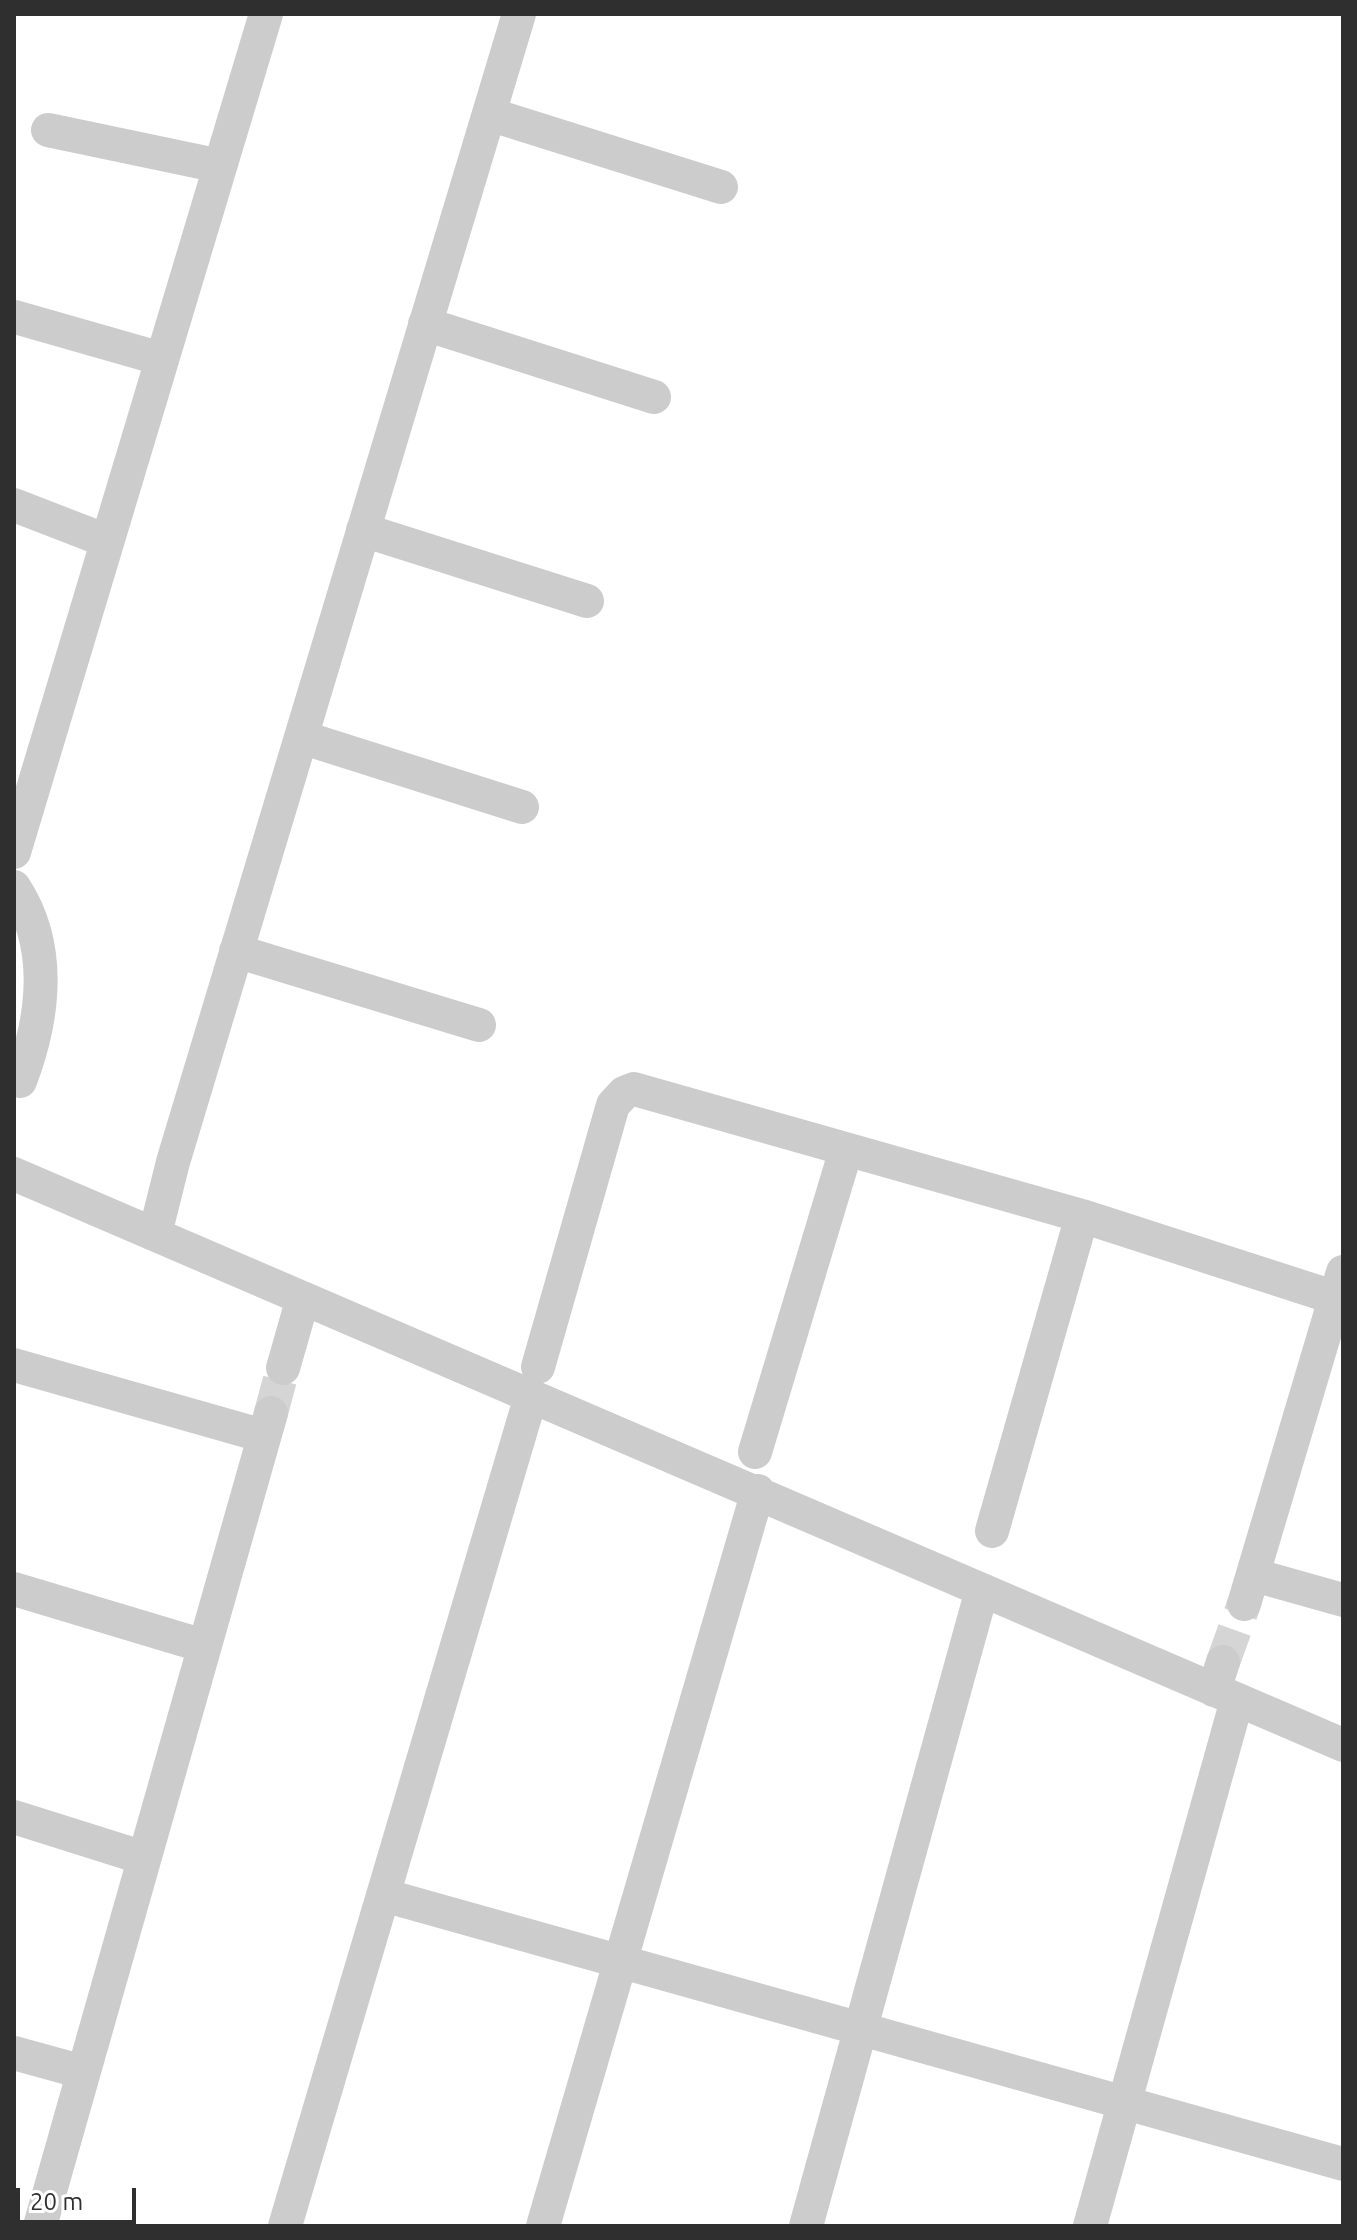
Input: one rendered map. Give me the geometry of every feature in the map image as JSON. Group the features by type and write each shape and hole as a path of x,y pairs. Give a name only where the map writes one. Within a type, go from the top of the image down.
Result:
{"street":[{"path":"14,852 266,14"},
{"path":"155,1234 173,1162 519,14"},
{"path":"489,114 721,187"},
{"path":"48,130 220,166"},
{"path":"15,317 162,359"},
{"path":"425,324 654,397"},
{"path":"14,505 107,541"},
{"path":"363,530 587,601"},
{"path":"301,737 522,807"},
{"path":"14,887 30,912 43,985 37,1038 20,1081"},
{"path":"236,951 479,1025"},
{"path":"285,2226 535,1382 613,1105 624,1093 634,1089 1339,1285 1331,1355 1249,1590 1343,1600"},
{"path":"755,1452 846,1150"},
{"path":"14,1174 303,1298 535,1382 758,1491 982,1590 1225,1684 1343,1745"},
{"path":"992,1531 1082,1216"},
{"path":"283,1368 303,1298"},
{"path":"14,1365 267,1424 40,2226"},
{"path":"543,2226 758,1491"},
{"path":"14,1589 204,1646"},
{"path":"806,2226 982,1590"},
{"path":"1090,2226 1125,2103 1225,1684"},
{"path":"14,1817 144,1858"},
{"path":"383,1895 1343,2164"},
{"path":"14,2053 83,2072"}],"tunnel":[{"path":"271,1413 283,1368"},
{"path":"1223,1662 1244,1604"}]}
